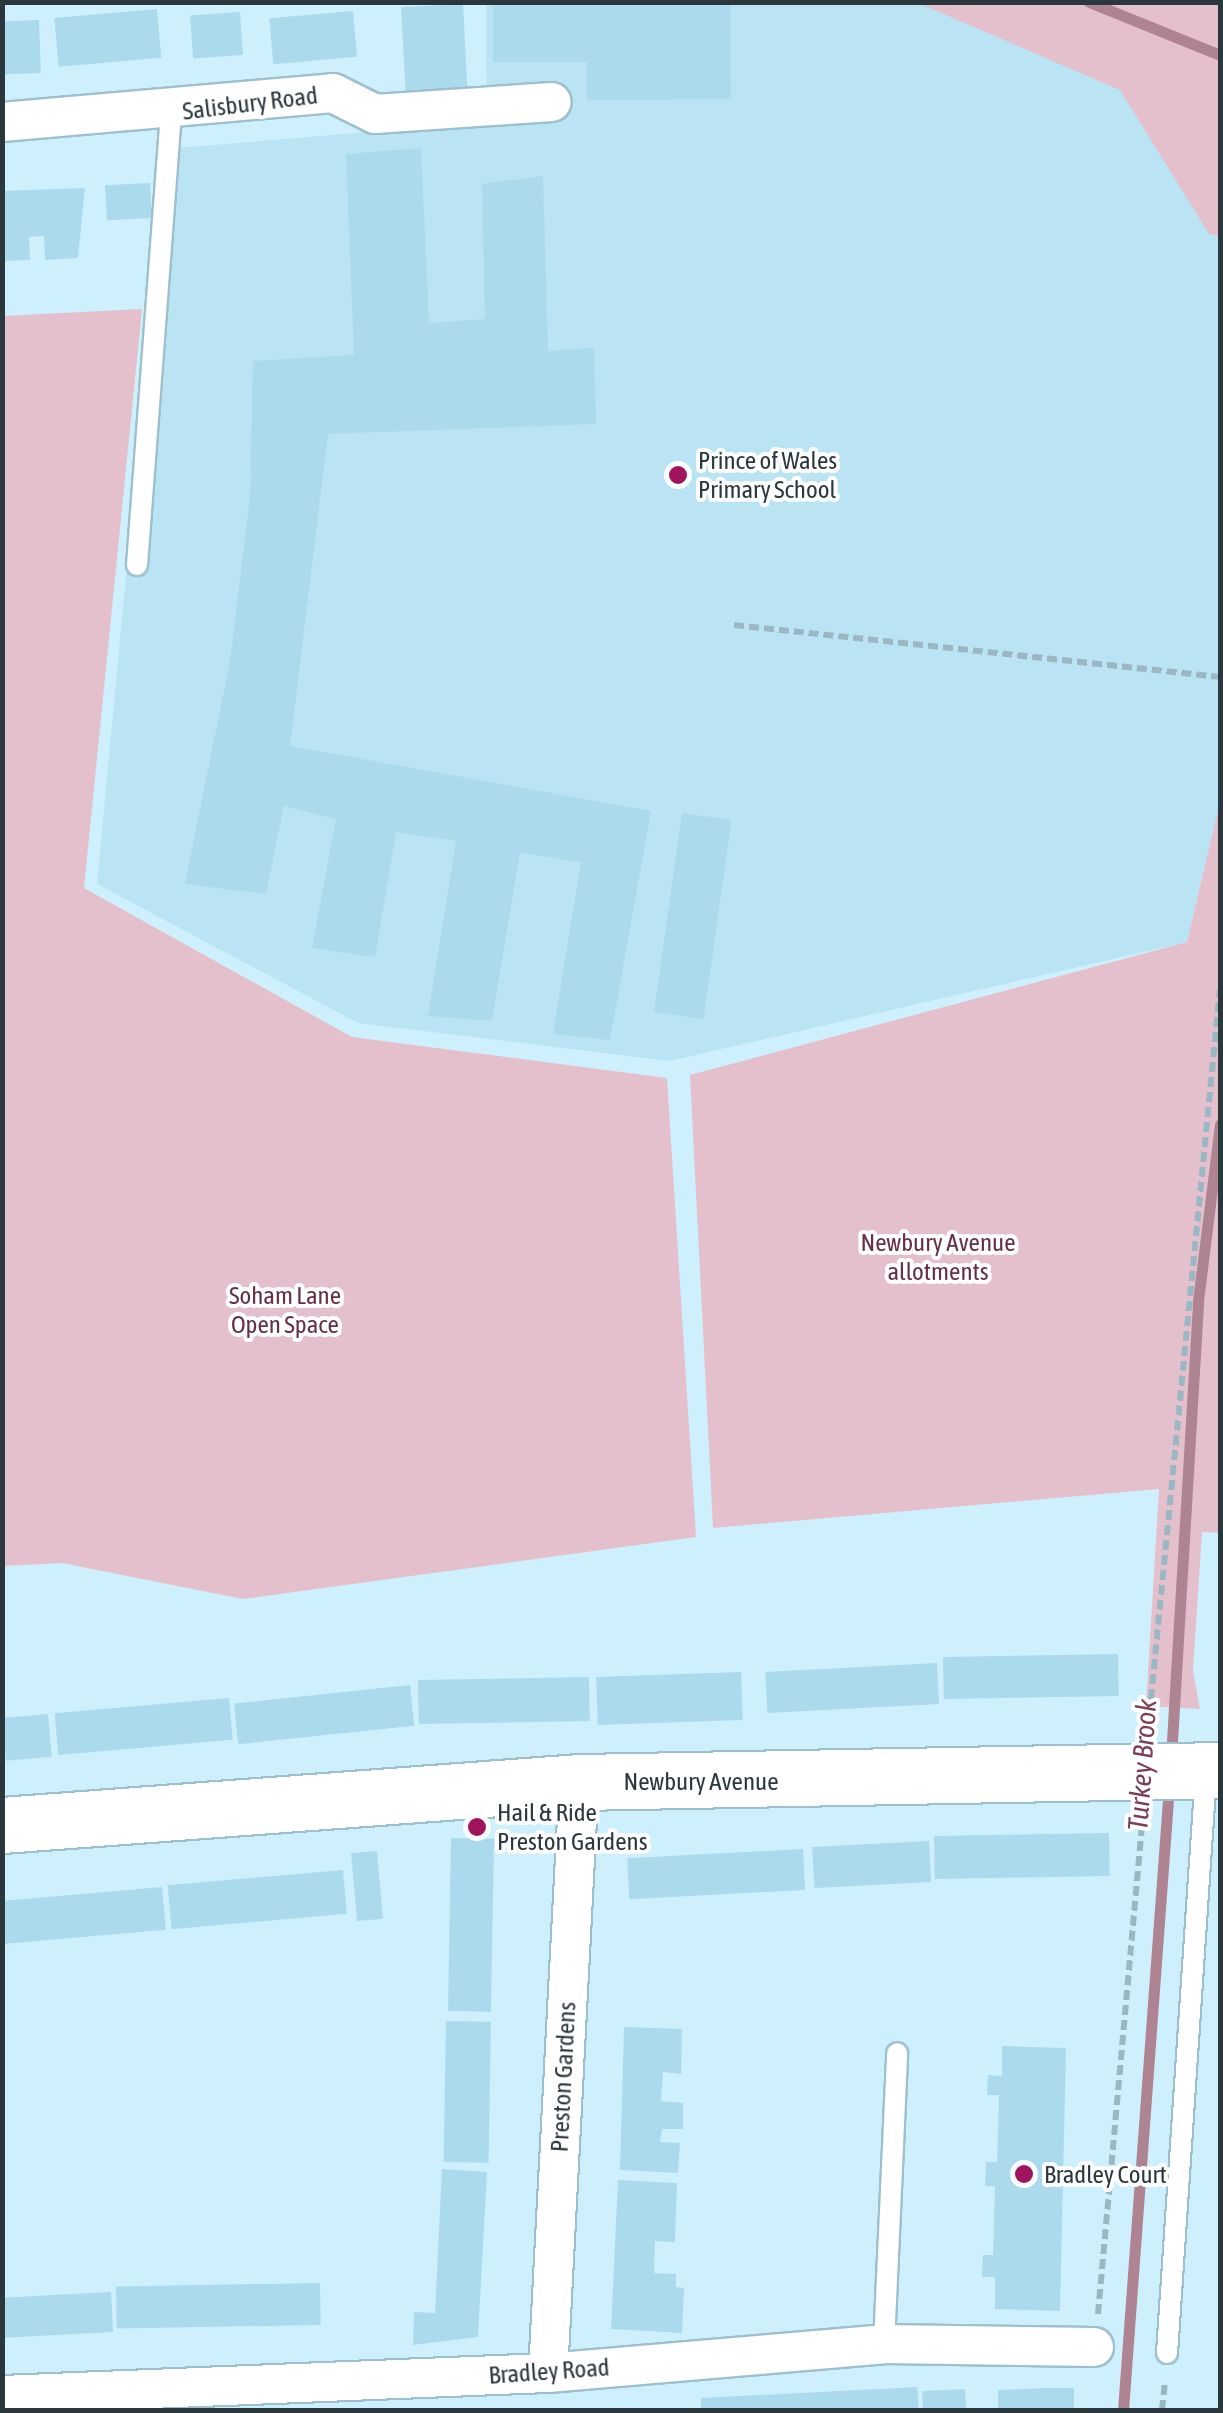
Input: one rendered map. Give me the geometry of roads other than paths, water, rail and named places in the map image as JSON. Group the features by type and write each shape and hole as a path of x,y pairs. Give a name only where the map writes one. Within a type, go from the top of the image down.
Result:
{"street":[{"name":"Salisbury Road","path":"2,122 172,112 333,93 375,114 552,102"},
{"name":"Newbury Avenue","path":"2,1825 579,1782 1213,1771"},
{"name":"Preston Gardens","path":"548,2372 579,1782"},
{"name":"Bradley Road","path":"2,2395 548,2372 884,2344 1094,2348"}],"lane":[{"path":"137,566 172,112"},
{"path":"1167,2353 1213,1771"},
{"path":"884,2344 897,2054"}],"waterway":[{"path":"1089,2 1220,55"},
{"name":"Turkey Brook","path":"1171,1758 1198,1301 1220,1124"},
{"name":"Turkey Brook","path":"1123,2410 1169,1786"}],"place":[{"name":"Prince of Wales Primary School","path":"678,475"},
{"name":"Hail & Ride Preston Gardens","path":"477,1827"},
{"name":"Bradley Court","path":"1024,2174"}],"park label":[{"name":"Newbury Avenue allotments","path":"938,1258"},
{"name":"Soham Lane Open Space","path":"285,1310"}]}
